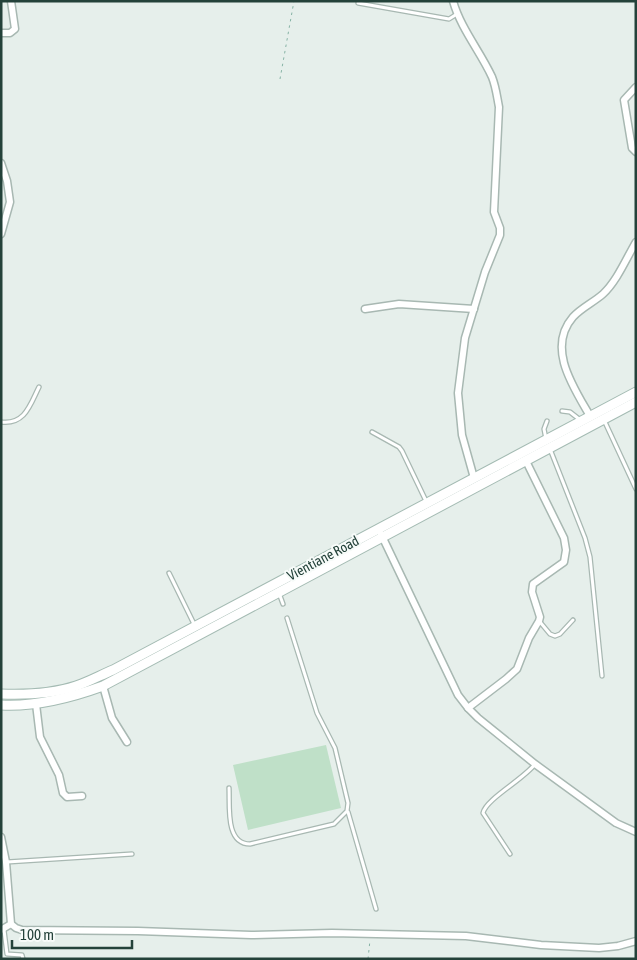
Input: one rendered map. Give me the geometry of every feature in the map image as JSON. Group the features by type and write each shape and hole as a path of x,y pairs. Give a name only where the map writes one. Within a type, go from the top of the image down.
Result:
{"main road":[{"name":"Vientiane Road","path":"1,694 53,692 77,686 113,670 636,392"},
{"path":"1,705 36,704 62,699 103,686 636,402"}],"street":[{"path":"1,33 10,34 15,29 11,1"},
{"path":"453,1 457,14 492,77 499,107 494,212 500,228 500,235 485,272 465,338 458,393 462,434 474,478"},
{"path":"636,87 624,100 632,148 636,152"},
{"path":"1,163 10,202 1,234"},
{"path":"590,416 566,369 562,353 564,334 573,317 604,293 636,242"},
{"path":"365,309 399,304 474,309"},
{"path":"468,708 517,669 529,638 540,617 532,592 533,584 564,562 566,557 564,538 526,461"},
{"path":"378,528 458,696 468,708 535,764 616,823 636,832"},
{"path":"103,686 112,718 127,742"},
{"path":"36,704 40,737 58,775 64,793 67,797 82,796"},
{"path":"1,837 6,862 11,924 22,930 138,931 251,935 371,934 466,936 541,945 599,948 618,946 636,940"},
{"path":"2,930 11,924"}],"lane":[{"path":"358,3 449,19 457,14"},
{"path":"1,422 10,423 20,419 27,411 39,387"},
{"path":"562,411 570,412 581,420"},
{"path":"604,420 636,489"},
{"path":"546,439 544,429 547,421"},
{"path":"372,432 399,447 427,502"},
{"path":"550,448 585,538 590,557 602,676"},
{"path":"169,573 195,626"},
{"path":"279,593 283,604"},
{"path":"287,618 317,713 335,748 348,804 347,811 376,909"},
{"path":"539,621 550,634 555,636 560,634 573,620"},
{"path":"510,854 483,813 484,808 535,764"},
{"path":"229,788 230,821 234,836 238,842 244,844 334,824 347,811"},
{"path":"6,862 132,854"},
{"path":"2,930 7,954 20,954 24,959"}],"path":[{"path":"280,79 294,1"},
{"path":"368,959 371,934"}],"green space":[{"path":"326,745 341,808 248,830 233,765"}]}
